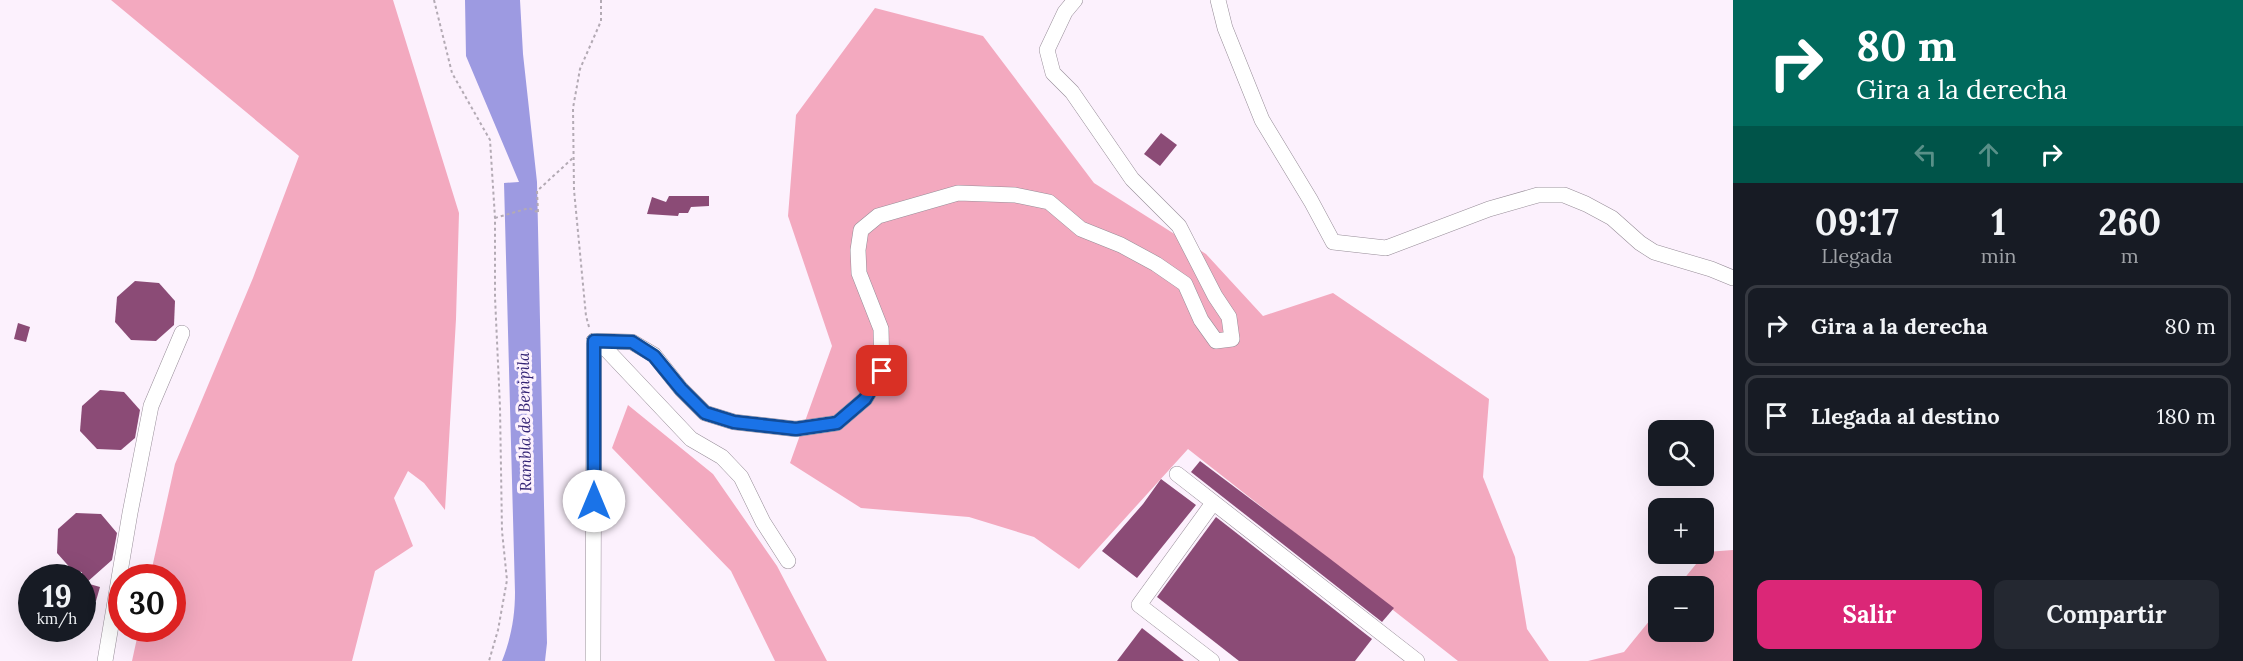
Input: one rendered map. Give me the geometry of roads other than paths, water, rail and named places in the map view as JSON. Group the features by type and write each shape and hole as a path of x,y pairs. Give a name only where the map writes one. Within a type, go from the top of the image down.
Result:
{"street":[{"path":"594,341 632,342 654,356 681,389 705,413 734,422 796,429 837,423 865,399 882,371 880,329 859,273 858,250 861,230 878,216 958,193 1015,195 1049,202 1081,229 1121,245 1156,264 1185,284 1201,320 1216,340 1232,339 1229,316 1215,296 1179,226 1132,179 1072,92 1053,73 1047,50 1065,12 1075,0"},
{"path":"1218,0 1225,28 1262,120 1333,242 1386,248 1498,207 1538,195 1564,195 1612,218 1654,252 1733,278"},
{"path":"105,661 151,406 182,333"},
{"path":"594,341 606,349 691,439 722,457 741,477 763,522 788,561"},
{"path":"593,661 594,341"},
{"path":"1176,474 1417,661"},
{"path":"1212,661 1139,605 1213,502"}],"water":[{"name":"Rambla de Benipila","path":"465,0 520,0 523,54 537,182 547,643 545,661 502,661 512,627 515,592 504,183 519,182 466,56"}]}
